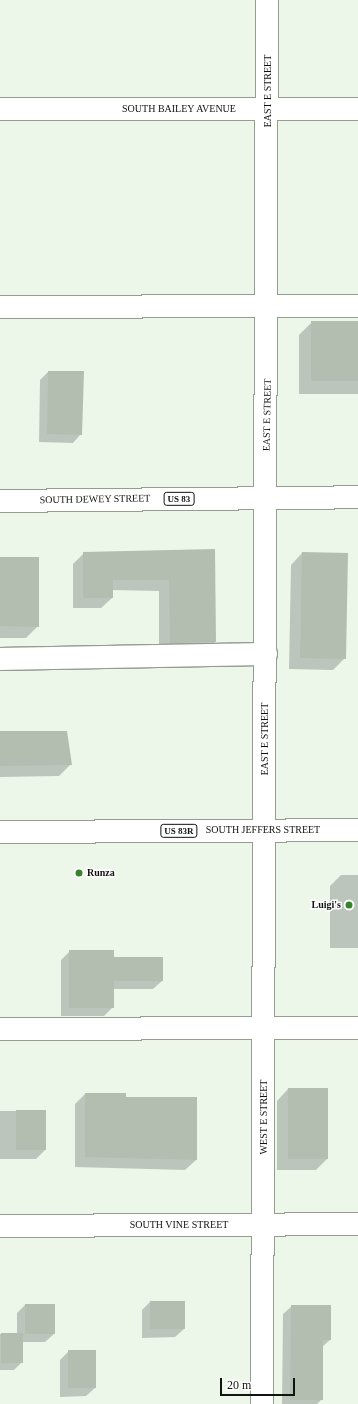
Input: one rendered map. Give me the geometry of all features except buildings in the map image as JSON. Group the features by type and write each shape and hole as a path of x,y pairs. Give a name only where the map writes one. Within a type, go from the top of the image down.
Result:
{"main road":[{"name":"EAST E STREET","path":"265,830 268,306 267,0"},
{"name":"SOUTH BAILEY AVENUE","path":"0,109 358,109"},
{"path":"0,307 358,306"},
{"name":"SOUTH DEWEY STREET","path":"0,500 358,497"},
{"path":"0,659 266,654"},
{"name":"WEST E STREET","path":"262,1404 265,830"},
{"name":"SOUTH JEFFERS STREET","path":"0,832 358,830"},
{"path":"0,1029 358,1028"},
{"name":"SOUTH VINE STREET","path":"0,1226 358,1224"}],"place":[{"name":"Runza","path":"79,873"},
{"name":"Luigi's","path":"349,905"}]}
